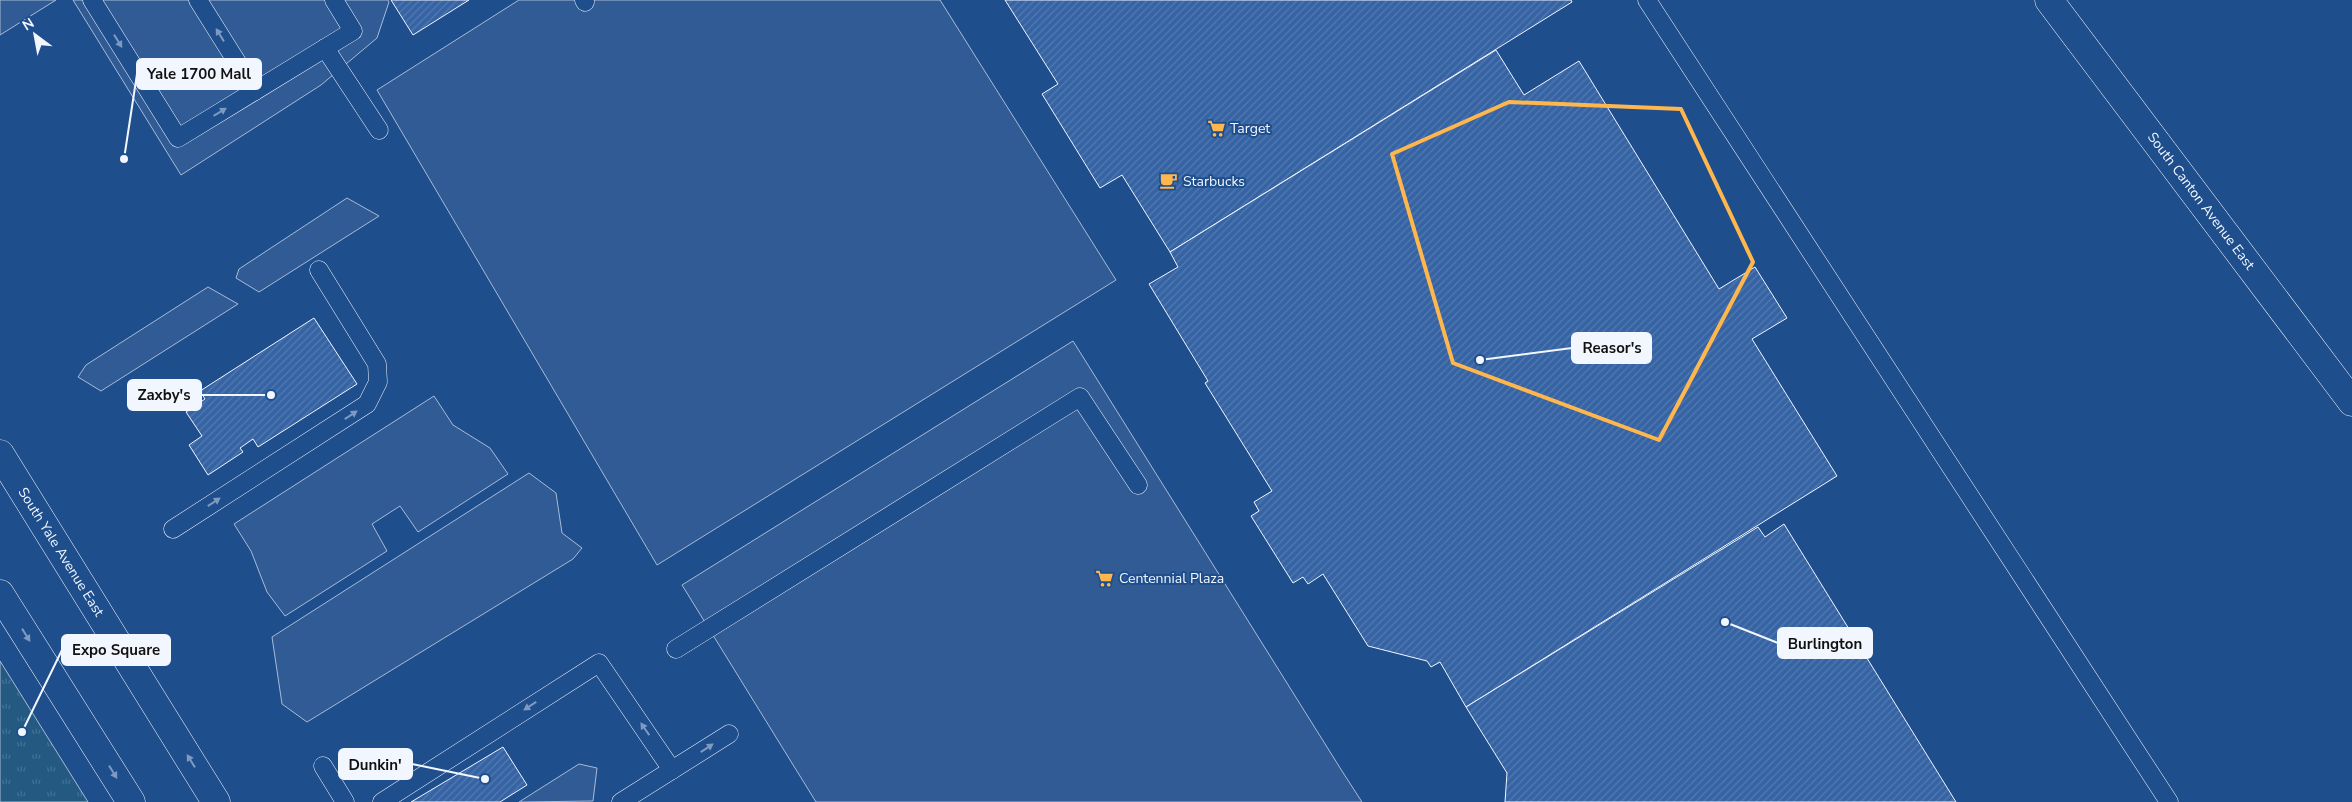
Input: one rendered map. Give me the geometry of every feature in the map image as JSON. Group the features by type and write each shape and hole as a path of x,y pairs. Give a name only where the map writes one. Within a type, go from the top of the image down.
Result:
{"main road":[{"name":"South Canton Avenue East","path":"2050,0 2352,402"},
{"name":"South Yale Avenue East","path":"0,454 216,802"},
{"path":"0,594 131,802"}],"lane":[{"path":"92,0 178,138 353,31 334,0"},
{"path":"198,0 255,92"},
{"path":"1647,0 2169,802"},
{"path":"325,48 379,130"},
{"path":"173,529 368,404 378,382 377,364 319,270"},
{"path":"676,649 1080,396 1138,485"},
{"path":"382,802 599,662 672,770"},
{"path":"621,802 729,734"},
{"path":"323,766 345,802"}],"highlighted area":[{"path":"1509,102 1681,109 1753,262 1659,440 1453,363 1392,154"}],"green space":[{"path":"0,661 88,802 0,802"}],"shaded area":[{"path":"0,0 56,0 0,35"},
{"path":"73,0 388,0 389,2 377,38 321,85 181,175"},
{"path":"519,0 940,0 1116,280 657,565 377,90"},
{"path":"347,198 379,216 259,292 236,278 239,269"},
{"path":"208,287 238,304 101,391 78,377 86,365"},
{"path":"1073,341 1362,802 816,802 682,585"},
{"path":"434,396 453,425 490,448 508,474 418,532 400,506 372,524 387,551 285,616 267,592 251,551 234,524"},
{"path":"529,473 556,493 562,533 582,548 573,559 307,722 282,704 272,637"},
{"path":"579,764 597,768 593,801 519,802"}],"building":[{"path":"391,0 469,0 413,35"},
{"name":"Target","path":"1005,0 1571,0 1572,2 1170,252 1122,175 1100,188 1042,94 1058,84"},
{"path":"1496,50 1524,95 1579,61 1719,289 1755,267 1787,318 1752,339 1837,476 1466,707 1440,662 1431,667 1427,661 1368,646 1323,574 1308,584 1303,577 1293,583 1251,516 1259,511 1254,502 1272,491 1205,383 1208,381 1149,284 1178,267 1170,252"},
{"path":"314,318 357,384 258,447 253,439 240,448 243,452 208,475 189,445 202,436 186,412 205,399 200,391"},
{"path":"1784,524 1956,802 1505,802 1507,773 1466,707 1758,527 1765,537"},
{"path":"503,747 527,785 500,802 411,802"}],"place":[{"name":"Target","path":"1216,128"},
{"name":"Yale 1700 Mall","path":"124,159"},
{"name":"Starbucks","path":"1169,181"},
{"name":"Reasor's","path":"1480,360"},
{"name":"Zaxby's","path":"271,395"},
{"name":"Centennial Plaza","path":"1105,578"},
{"name":"Burlington","path":"1725,622"},
{"name":"Expo Square","path":"22,732"},
{"name":"Dunkin'","path":"485,779"}]}
